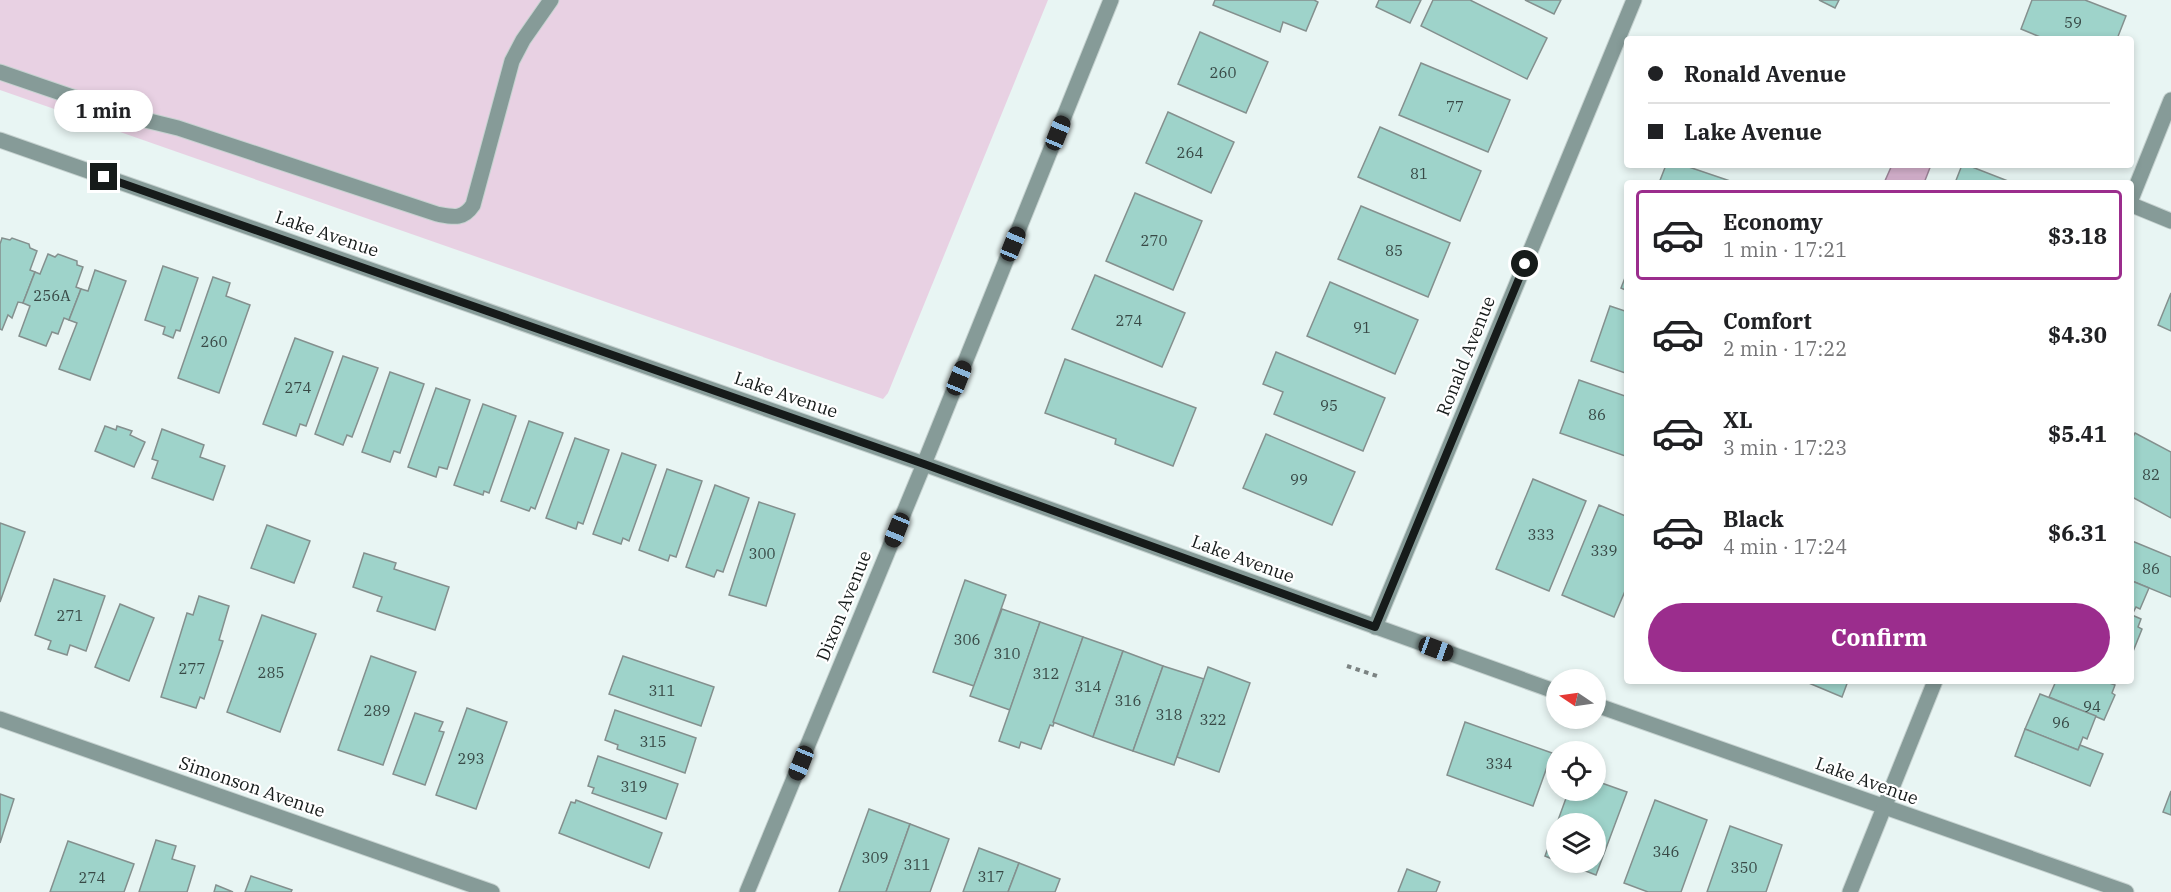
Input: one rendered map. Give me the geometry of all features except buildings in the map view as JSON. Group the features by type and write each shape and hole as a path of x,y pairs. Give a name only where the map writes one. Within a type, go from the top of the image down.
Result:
{"street":[{"path":"0,72 125,115 178,128 437,214 456,218 468,213 473,205 512,61 523,40 551,0"},
{"name":"Dixon Avenue","path":"747,892 924,464 1111,0"},
{"name":"Ronald Avenue","path":"1375,627 1634,0"},
{"path":"2134,192 2171,100"},
{"name":"Lake Avenue","path":"0,140 924,464 1546,688"},
{"path":"2134,206 2171,221"},
{"path":"1850,892 1934,684"},
{"name":"Lake Avenue","path":"1606,709 2126,892"},
{"name":"Simonson Avenue","path":"0,719 492,892"}],"path":[{"path":"1347,666 1377,676"}],"shaded area":[{"path":"0,0 1048,0 888,393 883,399 0,90"},
{"path":"1891,168 1930,168 1925,180 1885,180"}],"route":[{"path":"104,177 924,464 1375,627 1525,264"}]}
